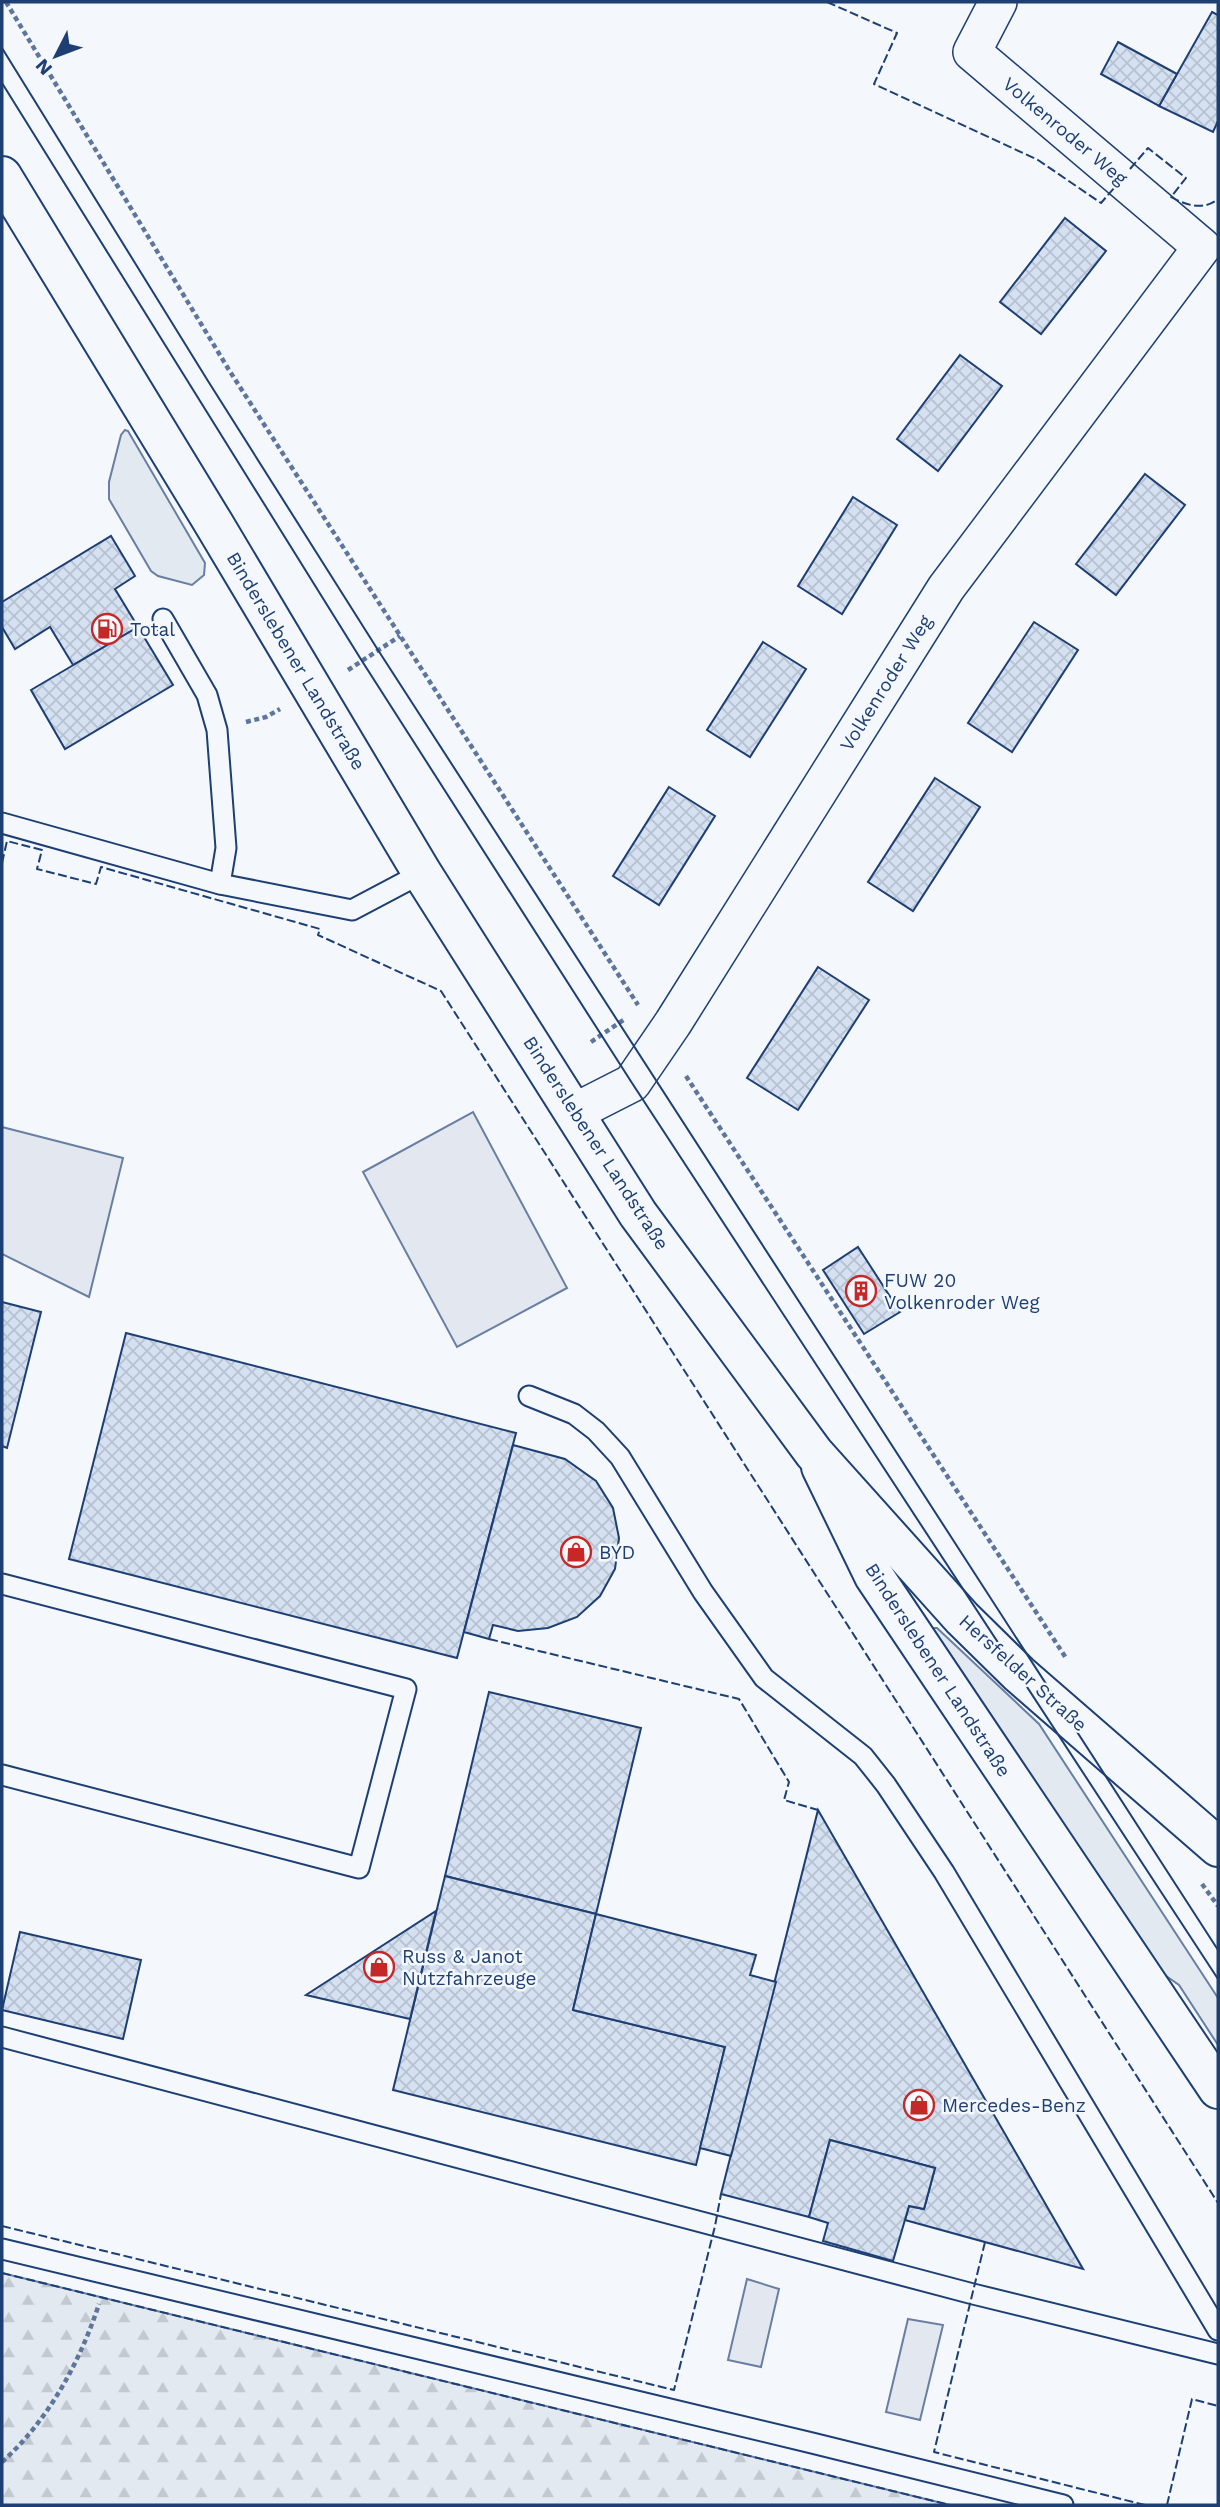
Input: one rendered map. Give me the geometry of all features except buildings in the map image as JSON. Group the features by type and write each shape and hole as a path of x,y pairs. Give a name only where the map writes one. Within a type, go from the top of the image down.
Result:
{"main road":[{"name":"Binderslebener Landstraße","path":"2,176 221,535 422,873 638,1214 814,1453 874,1576 1218,2089"},
{"name":"Hersfelder Straße","path":"814,1453 962,1618 1010,1665 1218,1847"}],"street":[{"name":"Volkenroder Weg","path":"575,1112 632,1083 662,1040 946,588 1210,238 972,52 998,2"}],"lane":[{"path":"163,619 207,695 217,730 226,848 220,884"},
{"path":"2,823 220,884 352,910 422,873"},
{"path":"529,1396 574,1414 596,1431 620,1457 703,1592 764,1678 863,1756 886,1785 944,1872 1218,2330"},
{"path":"2,1584 406,1689 359,1868 2,1775"},
{"path":"2,2037 960,2291 1218,2354"},
{"path":"2,2249 1063,2505"}],"path":[{"path":"6,2 229,370 641,1009 1070,1665"},
{"path":"349,669 400,636"},
{"path":"591,1042 641,1009"},
{"path":"2,2462 18,2447 58,2393 90,2332 101,2297"}],"green space":[{"path":"125,430 205,563 204,575 192,585 158,576 151,571 109,499 109,482 121,435"},
{"path":"932,1628 937,1628 1039,1724 1218,1998 1218,2045 1179,1985 1146,1962"},
{"path":"2,2273 950,2505 2,2505"}],"shaded area":[{"path":"473,1112 567,1288 457,1347 363,1172"},
{"path":"2,1127 123,1158 89,1297 2,1254"},
{"path":"747,2279 779,2289 761,2367 728,2360"},
{"path":"908,2319 943,2325 920,2420 886,2412"}],"tram line":[{"path":"2,48 378,650 1218,1950"},
{"path":"2,83 362,661 632,1083 1218,1979"}],"fence":[{"path":"827,2 897,33 874,84 1038,160 1101,203 1114,188"},
{"path":"1130,169 1148,148 1186,178 1171,197 1194,206 1207,205 1218,199"},
{"path":"2,863 7,841 42,850 37,869 96,884 101,867 320,929 318,935 441,991 1218,2203"},
{"path":"489,1639 739,1699 789,1782 784,1800 818,1810"},
{"path":"2,2226 674,2390 721,2194"},
{"path":"985,2242 934,2452 1145,2505"},
{"path":"2,2273 950,2505"},
{"path":"1167,2505 1192,2399 1218,2406"}],"place":[{"name":"Total","path":"107,629"},
{"name":"FUW 20 Volkenroder Weg","path":"861,1291"},
{"name":"BYD","path":"576,1552"},
{"name":"Russ & Janot Nutzfahrzeuge","path":"379,1967"},
{"name":"Mercedes-Benz","path":"919,2105"}]}
